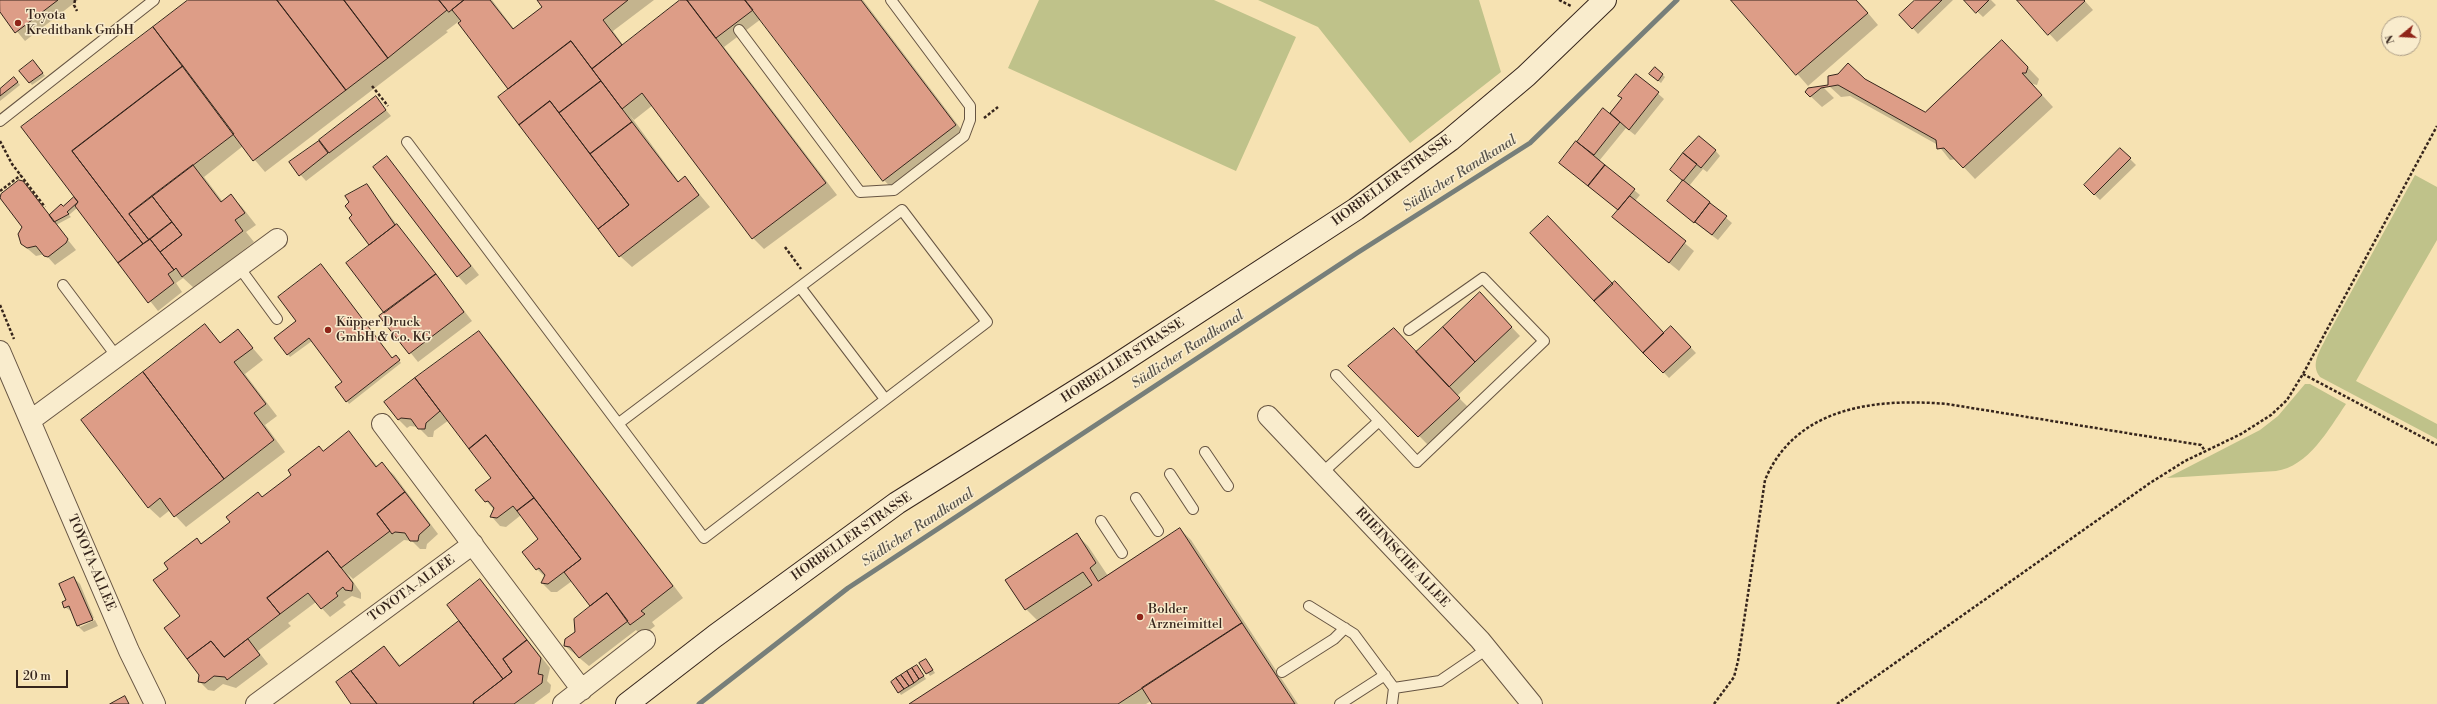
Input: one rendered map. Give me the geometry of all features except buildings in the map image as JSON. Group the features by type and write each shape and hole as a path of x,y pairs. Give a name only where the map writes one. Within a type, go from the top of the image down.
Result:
{"main road":[{"name":"HORBELLER STRASSE","path":"627,704 715,636 897,504 1106,372 1356,209 1450,140 1526,76 1605,0"}],"street":[{"path":"31,420 276,239"},
{"name":"TOYOTA-ALLEE","path":"0,351 31,420 126,644 155,704"},
{"name":"RHEINISCHE ALLEE","path":"1268,416 1487,649 1532,704"},
{"path":"382,424 582,690"},
{"name":"TOYOTA-ALLEE","path":"256,704 472,544"},
{"path":"563,704 645,640"}],"lane":[{"path":"0,121 154,0"},
{"path":"739,30 860,192 894,190 964,136 970,120 970,106 891,0"},
{"path":"407,142 704,538 885,398 987,322 902,210 619,423"},
{"path":"239,267 277,319"},
{"path":"1336,376 1417,462 1544,341 1483,278 1409,330"},
{"path":"63,285 117,357"},
{"path":"800,287 885,398"},
{"path":"1322,473 1379,421"},
{"path":"1205,452 1228,486"},
{"path":"1170,474 1193,509"},
{"path":"1136,498 1158,531"},
{"path":"1101,521 1122,553"},
{"path":"1308,606 1354,634 1394,688 1392,704"},
{"path":"1282,672 1334,639 1345,628"},
{"path":"1394,688 1440,681 1487,649"},
{"path":"1340,704 1385,675"}],"path":[{"path":"75,0 74,5 76,11"},
{"path":"372,86 388,106"},
{"path":"1837,704 2150,483 2185,460 2241,434 2271,415 2287,400 2303,374 2437,126"},
{"path":"0,141 21,175 45,207"},
{"path":"0,191 21,175"},
{"path":"785,247 809,280"},
{"path":"2303,374 2437,444"},
{"path":"1714,704 1734,677 1738,661 1765,480 1770,467 1788,443 1824,420 1844,411 1875,404 1899,401 1927,402 2201,446 2205,451"}],"green space":[{"path":"1039,0 1214,0 1296,37 1236,171 1008,68"},
{"path":"1258,0 1479,0 1501,72 1410,143 1318,27"},
{"path":"2415,175 2437,187 2437,240 2356,381 2437,424 2437,439 2320,377 2316,367 2317,358 2326,338"},
{"path":"2305,384 2310,384 2346,404 2317,445 2308,455 2298,462 2287,468 2276,471 2167,478 2260,430 2278,416"}],"waterway":[{"name":"Südlicher Randkanal","path":"699,704 848,588 1357,253 1530,143 1677,0"}],"place":[{"name":"Toyota Kreditbank GmbH","path":"18,23"},
{"name":"Küpper Druck GmbH & Co. KG","path":"328,330"},
{"name":"Bolder Arzneimittel","path":"1140,617"}]}
